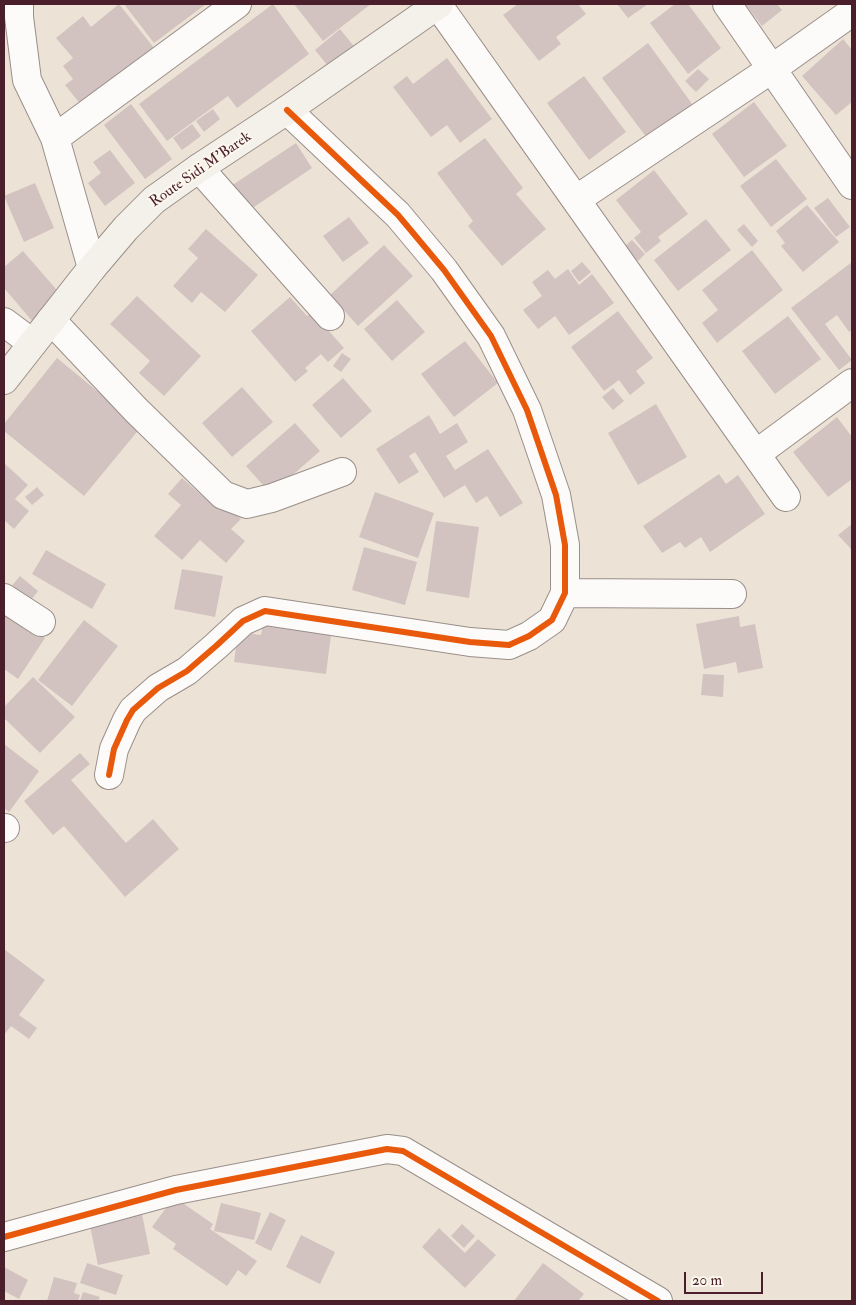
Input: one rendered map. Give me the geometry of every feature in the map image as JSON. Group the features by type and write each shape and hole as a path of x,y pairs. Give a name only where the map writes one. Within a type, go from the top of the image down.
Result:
{"street":[{"path":"20,4 18,17 27,80 55,138 92,268"},
{"path":"55,138 237,4"},
{"path":"439,4 786,497"},
{"name":"Route Sidi M'Barek","path":"4,380 92,268 126,228 154,200 288,110 439,4"},
{"path":"727,4 852,185"},
{"path":"576,200 773,68 852,12"},
{"path":"109,774 114,749 133,710 158,688 187,671 243,621 265,611 470,642 509,645 529,636 552,620 565,593 565,545 556,495 527,410 491,336 444,270 398,216 288,110"},
{"path":"199,168 330,316"},
{"path":"51,320 136,410 224,495 247,504 272,498 342,472"},
{"path":"4,322 32,343"},
{"path":"756,454 852,383"},
{"path":"565,593 732,594"},
{"path":"4,598 41,622"},
{"path":"4,1237 176,1190 387,1149 403,1151 658,1301"}],"building":[{"path":"119,4 154,48 82,106 65,85 73,79 63,66 73,58 56,38 83,16 91,27"},
{"path":"124,4 206,4 154,43"},
{"path":"273,4 309,54 237,108 228,96 167,141 139,104"},
{"path":"294,4 371,4 323,41"},
{"path":"518,4 578,4 586,14 556,37 561,44 539,61 503,15"},
{"path":"617,4 648,4 628,18"},
{"path":"675,4 688,4 721,48 688,74 650,23"},
{"path":"745,4 777,4 782,10 762,26"},
{"path":"340,29 357,50 332,71 315,50"},
{"path":"843,39 852,50 852,102 836,115 802,76"},
{"path":"648,43 695,108 650,142 602,78"},
{"path":"447,58 492,119 460,143 447,125 431,137 393,87 407,76 413,84"},
{"path":"698,69 709,79 696,92 685,81"},
{"path":"584,76 626,132 589,160 547,103"},
{"path":"754,102 787,146 744,177 712,134"},
{"path":"131,104 172,159 145,179 104,125"},
{"path":"213,109 220,119 204,132 196,121"},
{"path":"192,124 201,136 182,150 173,138"},
{"path":"485,138 523,188 516,194 546,229 502,266 468,226 473,221 437,173"},
{"path":"296,143 312,168 245,213 228,188"},
{"path":"110,150 135,183 105,206 88,183 101,173 93,162"},
{"path":"776,159 807,199 771,227 740,186"},
{"path":"654,170 688,214 658,237 661,241 646,253 634,238 641,232 616,200"},
{"path":"35,183 54,228 24,242 4,196"},
{"path":"828,198 850,227 836,237 814,208"},
{"path":"807,205 839,242 803,272 781,246 785,243 776,231"},
{"path":"349,217 369,243 343,262 323,236"},
{"path":"706,219 731,250 678,291 654,260"},
{"path":"744,224 758,241 752,247 737,230"},
{"path":"206,229 258,275 225,312 201,292 192,303 173,286 198,258 188,249"},
{"path":"632,240 645,254 638,261 624,247"},
{"path":"384,245 413,276 358,326 330,295"},
{"path":"752,250 783,290 717,343 702,323 718,310 702,290"},
{"path":"23,251 62,296 33,322 4,288 4,267"},
{"path":"582,262 591,272 579,282 571,271"},
{"path":"852,262 852,330 849,332 837,315 825,324 852,360 839,370 791,308"},
{"path":"568,269 579,285 592,274 614,303 569,335 555,316 538,329 523,310 542,296 532,282 548,270 555,279"},
{"path":"137,296 201,356 164,396 139,373 150,361 110,324"},
{"path":"290,297 307,316 312,312 344,348 328,362 321,354 305,368 308,371 295,382 251,331"},
{"path":"397,300 425,332 392,361 364,329"},
{"path":"618,311 653,358 636,371 645,383 630,395 619,380 604,391 571,347"},
{"path":"788,316 821,359 775,394 742,351"},
{"path":"465,341 498,383 454,417 421,374"},
{"path":"342,353 351,359 341,372 333,366"},
{"path":"57,358 141,427 84,496 4,431 4,424"},
{"path":"343,378 372,411 341,438 312,405"},
{"path":"242,387 273,422 232,457 202,423"},
{"path":"613,388 624,401 613,410 602,397"},
{"path":"656,404 687,457 638,485 608,433"},
{"path":"429,415 440,434 457,423 468,442 446,456 455,470 488,449 523,503 500,517 487,496 476,503 465,485 444,498 415,452 409,456 419,472 399,484 376,449"},
{"path":"837,417 852,437 852,479 828,497 793,452"},
{"path":"295,423 320,451 271,494 246,466"},
{"path":"4,463 28,485 15,499 29,511 14,529 4,520"},
{"path":"719,474 726,484 738,475 765,514 710,552 701,537 685,548 680,542 662,553 643,526"},
{"path":"182,478 214,506 219,500 241,519 231,529 245,541 226,563 200,540 182,560 154,536 181,505 168,494"},
{"path":"37,487 44,495 32,505 25,497"},
{"path":"375,492 434,513 418,558 359,537"},
{"path":"436,521 479,527 469,598 426,591"},
{"path":"852,524 852,550 838,535"},
{"path":"364,547 417,562 405,605 352,590"},
{"path":"46,550 106,584 92,609 32,574"},
{"path":"182,569 223,576 215,617 174,609"},
{"path":"20,576 38,591 25,608 6,593"},
{"path":"4,611 45,638 18,679 4,669"},
{"path":"739,616 740,627 755,624 763,668 738,673 736,662 704,669 696,624"},
{"path":"264,618 332,627 326,674 234,662 238,632 261,635"},
{"path":"84,620 118,646 72,706 38,680"},
{"path":"703,674 724,675 723,697 701,695"},
{"path":"33,677 75,717 40,753 4,718 4,707"},
{"path":"4,744 39,771 9,812 4,808"},
{"path":"80,753 90,764 71,780 126,843 153,819 179,849 125,897 64,826 53,835 24,801"},
{"path":"4,949 45,980 19,1015 37,1028 29,1039 11,1026 4,1035"},
{"path":"174,1197 213,1224 210,1229 257,1261 246,1276 238,1270 227,1286 173,1249 176,1244 152,1227"},
{"path":"221,1203 261,1213 254,1240 214,1231"},
{"path":"270,1212 286,1220 271,1251 255,1243"},
{"path":"142,1214 150,1254 98,1265 90,1226"},
{"path":"462,1224 475,1236 464,1248 451,1236"},
{"path":"439,1228 465,1253 478,1239 496,1255 465,1288 422,1247"},
{"path":"301,1235 335,1252 320,1284 286,1267"},
{"path":"87,1263 123,1275 116,1295 80,1283"},
{"path":"543,1263 584,1294 578,1301 514,1301"},
{"path":"4,1267 28,1280 19,1299 4,1291"},
{"path":"54,1277 77,1283 74,1293 80,1295 78,1301 47,1301"},
{"path":"83,1292 100,1297 98,1301 80,1301"}],"cycle path":[{"path":"109,775 114,749 133,710 158,688 187,671 243,621 265,611 470,642 509,645 529,636 552,620 565,593 565,545 556,495 527,410 491,336 444,270 398,215 287,110"},
{"path":"4,1237 176,1190 387,1149 403,1151 658,1301"}]}
